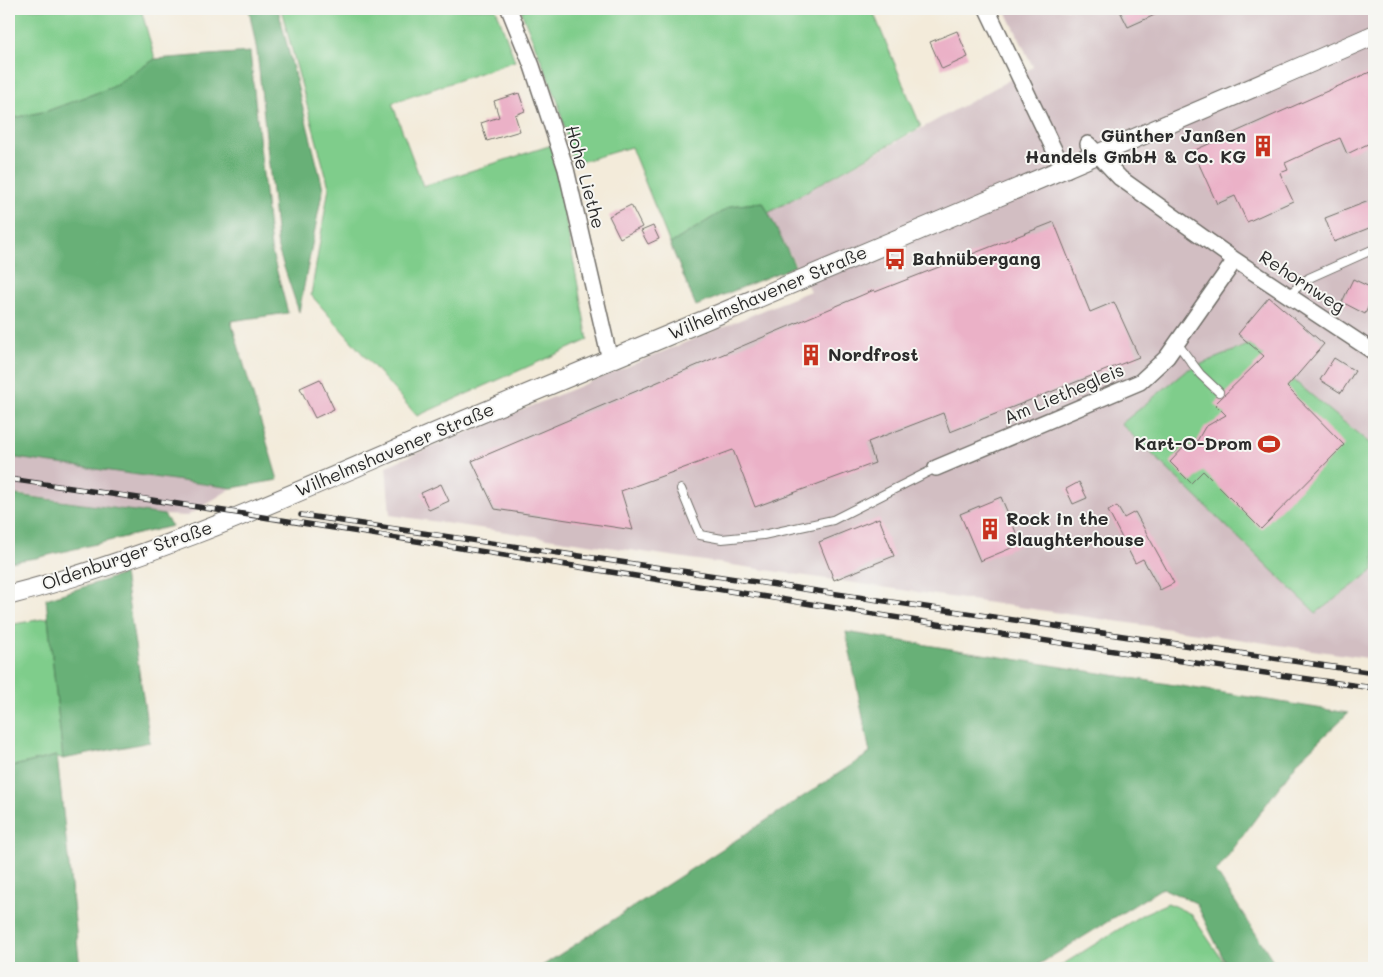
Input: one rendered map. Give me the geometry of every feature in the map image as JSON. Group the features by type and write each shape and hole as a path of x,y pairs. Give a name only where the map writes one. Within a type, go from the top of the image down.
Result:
{"street":[{"name":"Hohe Liethe","path":"509,9 532,66 566,169 610,360"},
{"path":"988,9 1057,156 1067,169"},
{"name":"Wilhelmshavener Straße","path":"244,514 1067,169 1094,150 1374,35"},
{"path":"1094,150 1120,178 1235,260"},
{"name":"Rehornweg","path":"1235,260 1374,352"},
{"name":"Am Liethegleis","path":"936,468 1140,382 1167,357 1235,260"},
{"name":"Oldenburger Straße","path":"9,595 128,560 244,514"}],"lane":[{"path":"1288,295 1309,278 1374,249"},
{"path":"1177,343 1200,374 1219,392"},
{"path":"681,489 700,535 722,539 764,535 834,520 936,468"}],"shaded area":[{"path":"1005,9 1374,9 1374,447 1250,344 1316,613 1374,570 1374,659 390,515 386,466 810,291 768,213 1033,67"},
{"path":"9,457 232,488 187,516 164,515 9,493"}],"green space":[{"path":"9,9 141,9 155,59 110,88 47,111 9,119"},
{"path":"249,9 278,9 323,188 299,312 278,249 257,51"},
{"path":"281,9 496,9 515,61 392,103 423,186 552,145 588,340 417,416 311,295 329,187"},
{"path":"527,9 872,9 921,127 768,213 763,202 731,206 670,244 631,147 573,164 558,102 521,11"},
{"path":"250,52 271,249 288,313 231,321 278,480 232,488 9,457 9,119 47,111 110,88 155,59"},
{"path":"763,202 795,266 696,306 670,244 731,206"},
{"path":"1250,344 1374,447 1374,570 1316,613 1121,424 1187,370"},
{"path":"9,494 164,515 172,526 36,558 9,562"},
{"path":"124,574 150,742 63,759 46,599"},
{"path":"48,618 63,759 56,756 9,767 9,625"},
{"path":"846,632 1348,713 1299,760 1216,872 1278,968 1228,968 1196,903 1162,888 1033,968 539,968 870,753"},
{"path":"57,756 80,968 9,968 9,767"},
{"path":"1168,903 1191,914 1226,965 1221,968 1057,968 1143,914"}],"building":[{"path":"1119,9 1168,9 1128,27"},
{"path":"957,31 968,57 942,69 930,42"},
{"name":"Günther Janßen Handels GmbH & Co. KG","path":"1370,72 1374,82 1374,141 1347,154 1340,138 1285,163 1288,170 1280,173 1293,201 1247,222 1235,196 1217,204 1193,151"},
{"path":"519,93 525,111 515,115 520,131 487,141 481,123 499,117 494,101"},
{"path":"1374,199 1374,226 1334,242 1325,218"},
{"path":"631,205 642,227 620,238 609,216"},
{"name":"Nordfrost","path":"1054,222 1090,312 1114,302 1139,357 950,432 943,413 868,442 875,463 755,507 733,450 621,491 633,530 495,509 472,461 874,290 875,292"},
{"path":"653,226 659,239 648,244 641,231"},
{"path":"1353,279 1374,289 1374,294 1365,314 1342,302"},
{"name":"Kart-O-Drom","path":"1269,297 1324,344 1287,387 1344,445 1261,529 1203,471 1191,483 1170,462 1186,445 1193,448 1205,427 1226,415 1215,404 1264,356 1238,334"},
{"path":"1334,358 1355,371 1341,393 1320,380"},
{"path":"320,379 334,409 315,418 300,388"},
{"path":"1079,482 1087,498 1073,504 1066,489"},
{"path":"441,484 449,501 429,510 421,493"},
{"name":"Rock in the Slaughterhouse","path":"1001,497 1021,544 980,561 960,514"},
{"path":"1117,506 1124,518 1135,512 1174,583 1160,590 1143,559 1135,563 1108,511"},
{"path":"879,518 894,556 834,580 819,542"}],"railway":[{"path":"9,479 351,530 1032,639 1374,688"},
{"path":"301,515 1374,673"}],"place":[{"name":"Günther Janßen Handels GmbH & Co. KG","path":"1263,146"},
{"name":"Bahnübergang","path":"895,259"},
{"name":"Nordfrost","path":"811,355"},
{"name":"Kart-O-Drom","path":"1269,444"},
{"name":"Rock in the Slaughterhouse","path":"990,529"}]}
